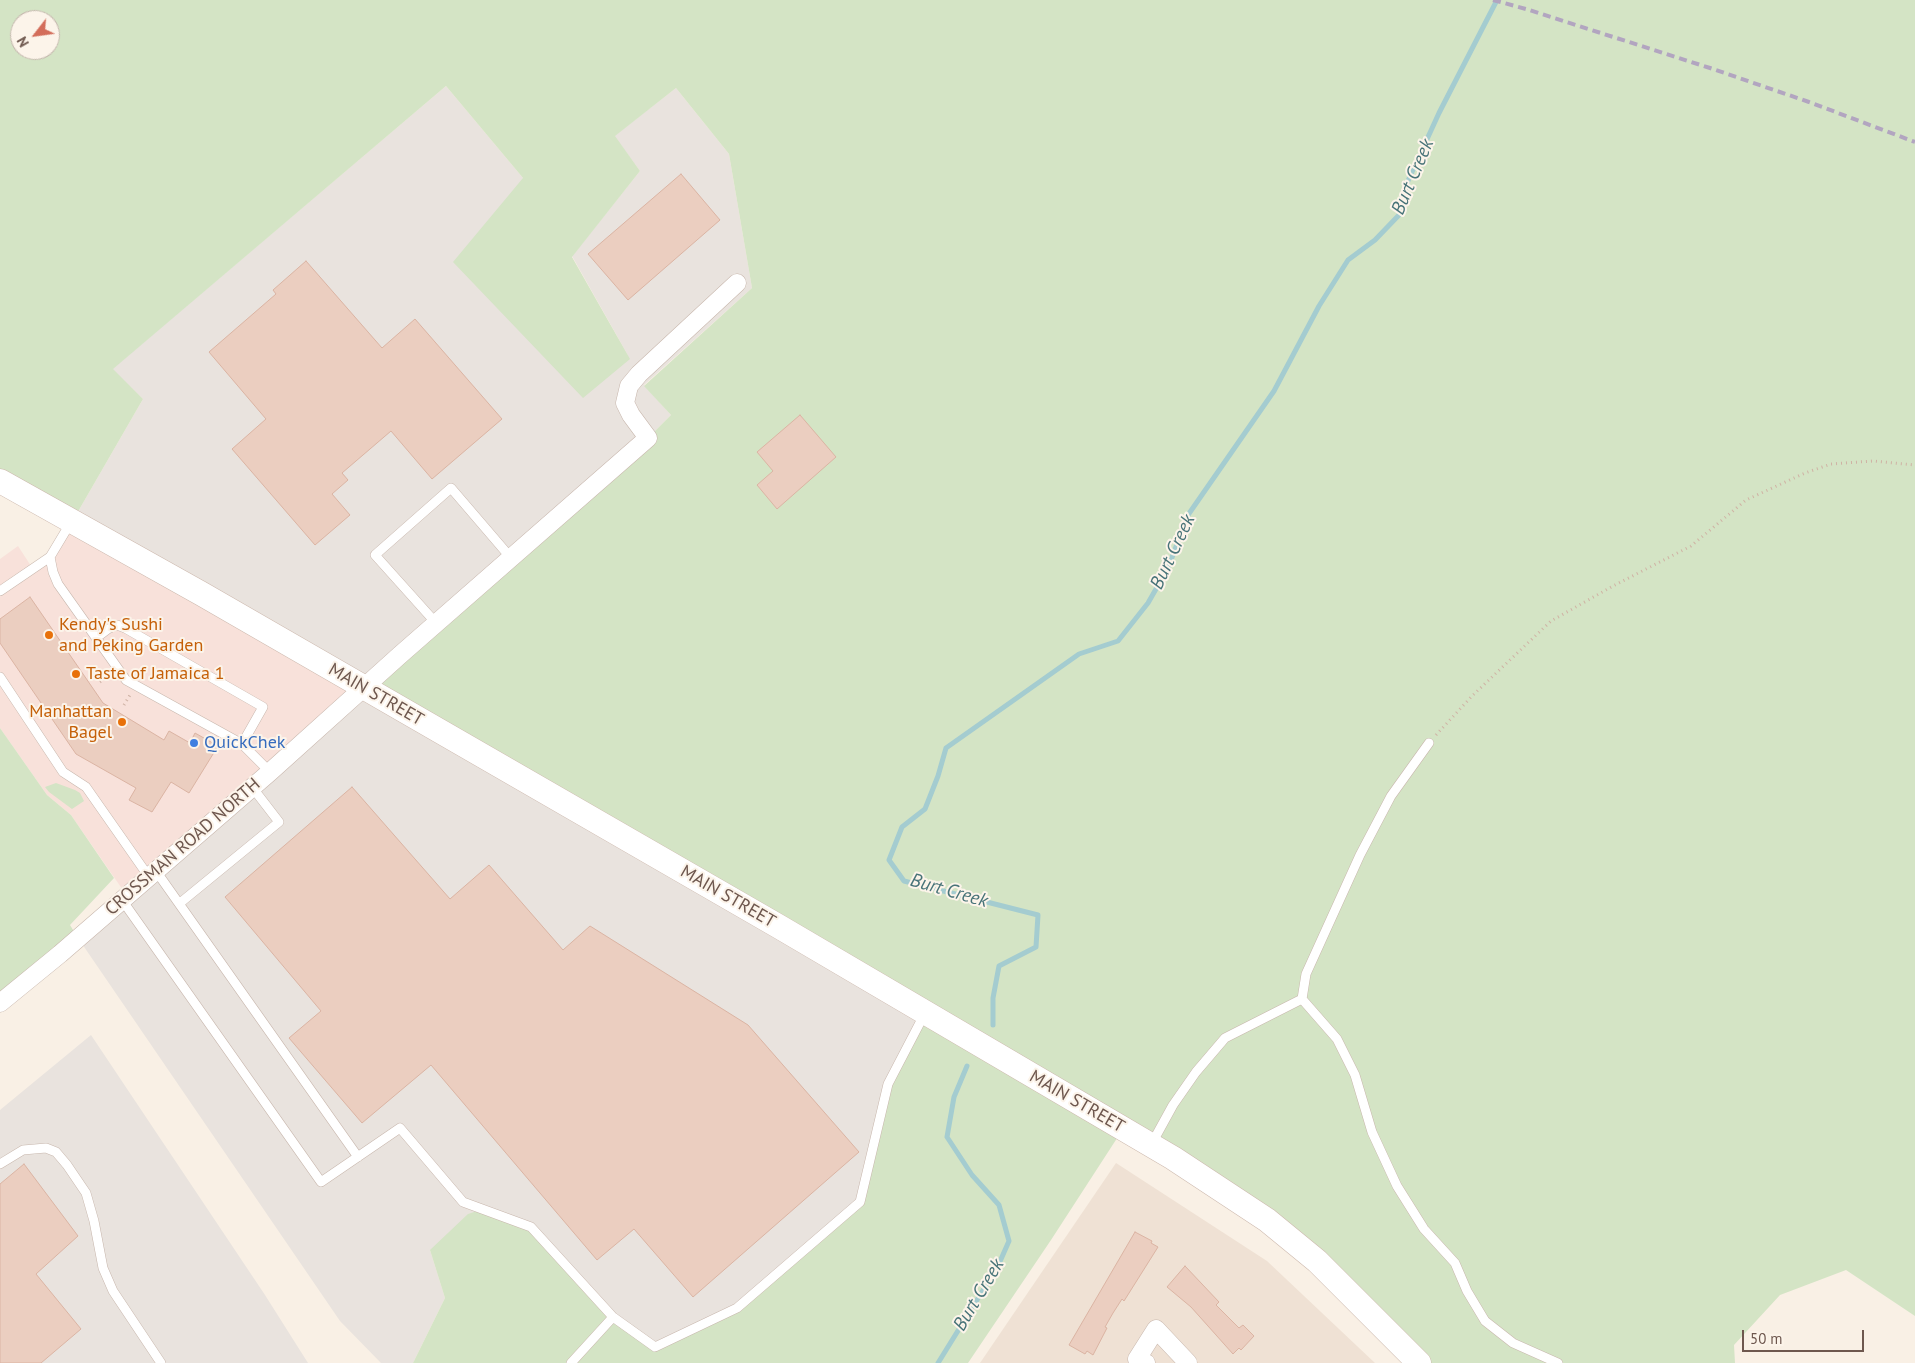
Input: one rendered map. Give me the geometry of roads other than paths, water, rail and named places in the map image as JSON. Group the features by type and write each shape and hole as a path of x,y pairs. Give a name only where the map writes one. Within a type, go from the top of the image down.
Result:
{"main road":[{"name":"MAIN STREET","path":"0,481 202,594 770,921 1151,1145 1267,1220 1317,1261 1420,1363"}],"street":[{"name":"CROSSMAN ROAD NORTH","path":"0,1004 270,772 400,654 648,438 630,415 625,403 629,386 639,374 737,284"},
{"path":"1146,1363 1137,1359 1156,1328 1188,1363"}],"lane":[{"path":"436,623 375,555 451,488 511,558"},
{"path":"0,591 50,557 72,522"},
{"path":"50,557 52,572 58,584 126,680 242,744 270,772"},
{"path":"96,638 117,625 125,628 263,707 242,744"},
{"path":"0,677 64,772 86,786 153,874 180,903 358,1157"},
{"path":"1302,999 1306,974 1360,855 1391,796 1429,743"},
{"path":"180,903 278,822 252,787"},
{"path":"122,900 321,1182 400,1128 463,1202 531,1227 613,1317 655,1347 737,1308 860,1202 888,1084 925,1013"},
{"path":"1151,1145 1173,1105 1196,1072 1225,1038 1302,999"},
{"path":"1302,999 1337,1039 1355,1074 1372,1132 1397,1186 1424,1229 1455,1263 1467,1291 1485,1321 1512,1343 1558,1363"},
{"path":"0,1164 23,1150 46,1148 56,1152 67,1165 86,1193 94,1221 103,1268 113,1291 162,1363"},
{"path":"571,1363 613,1317"}],"waterway":[{"name":"Burt Creek","path":"993,1025 993,998 999,966 1036,947 1038,915 904,881 889,860 902,827 925,809 938,776 946,748 1079,654 1118,641 1148,603 1168,568 1188,515 1274,391 1319,306 1348,260 1375,240 1399,215 1407,183 1439,113 1497,0"},
{"name":"Burt Creek","path":"938,1363 998,1266 1009,1241 999,1205 972,1175 947,1137 954,1097 967,1066"}],"railway":[{"path":"1493,0 1710,68 1809,102 1915,142"}],"place":[{"name":"Kendy's Sushi and Peking Garden","path":"49,635"},
{"name":"Taste of Jamaica 1","path":"76,674"},
{"name":"Manhattan Bagel","path":"122,722"},
{"name":"QuickChek","path":"194,743"}]}
